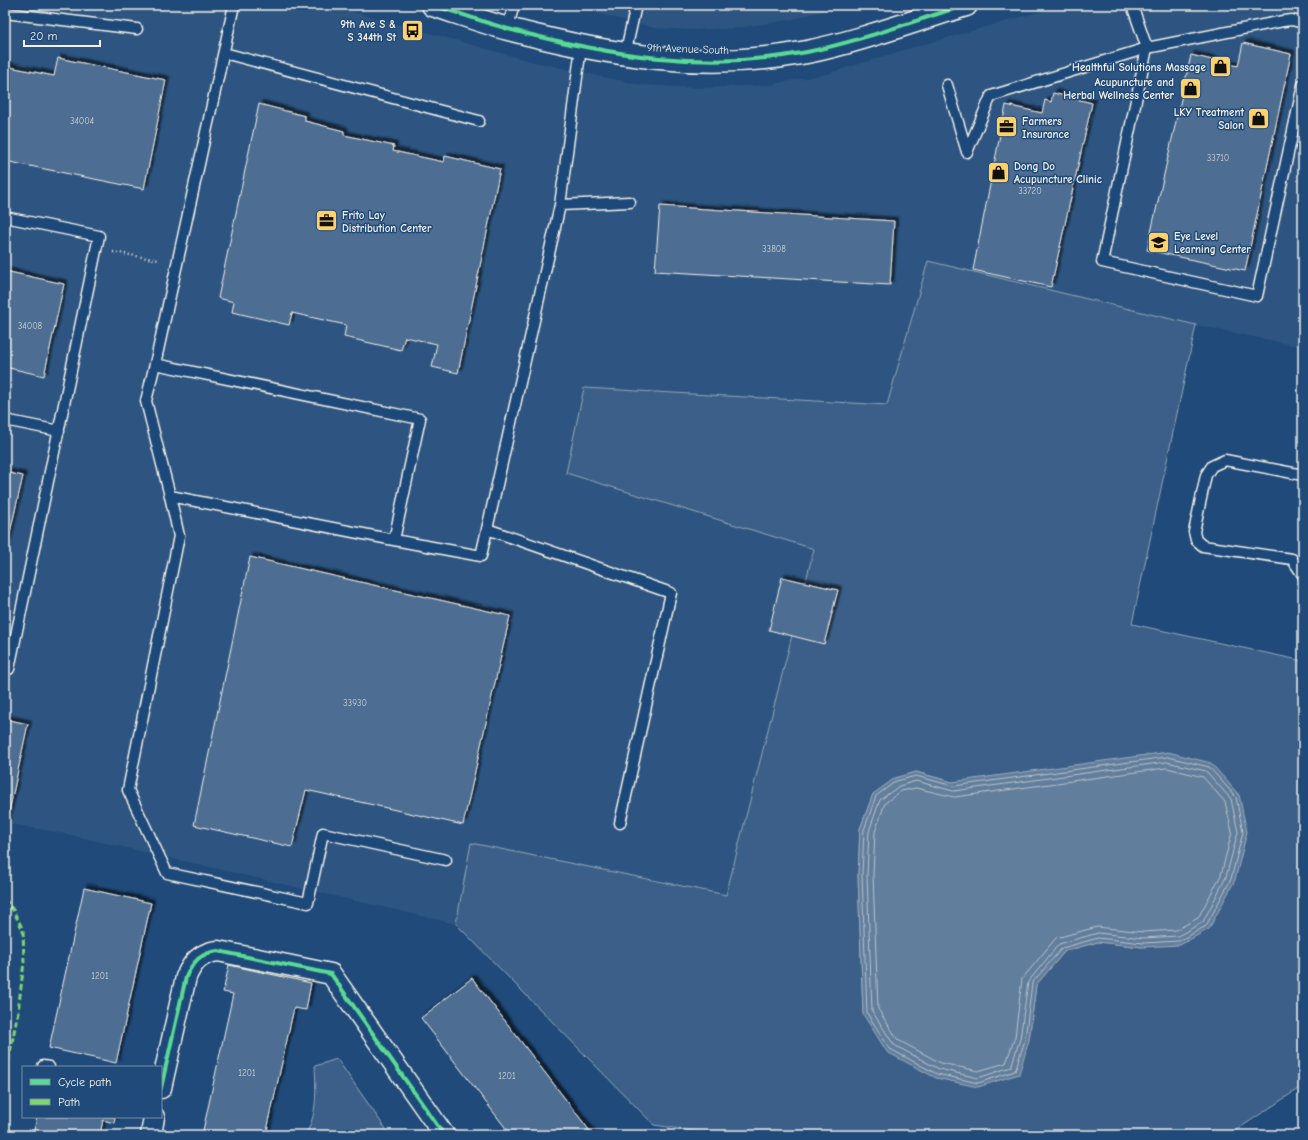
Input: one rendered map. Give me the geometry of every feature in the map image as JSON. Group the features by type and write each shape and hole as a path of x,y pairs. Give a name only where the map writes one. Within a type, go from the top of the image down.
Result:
{"street":[{"name":"9th Avenue South","path":"433,5 507,29 581,47 626,55 712,61 776,57 806,52 845,43 927,11 966,5"},
{"path":"162,1084 187,973 196,960 208,952 218,950 331,974 444,1135"},
{"path":"151,1135 154,1118"}],"lane":[{"path":"234,5 146,401 179,536 128,790 167,873 308,903 323,833 446,860"},
{"path":"507,29 514,5"},
{"path":"626,55 636,5"},
{"path":"1132,5 1147,48 1102,262 1257,296 1303,85"},
{"path":"5,13 137,29"},
{"path":"947,85 967,152 992,96 1147,48 1283,21 1292,20 1303,23"},
{"path":"170,496 481,556 560,205 581,47"},
{"path":"224,53 479,121"},
{"path":"560,205 630,202"},
{"path":"5,217 99,236 9,669 5,668"},
{"path":"155,364 420,419 394,540"},
{"path":"5,420 58,431"},
{"path":"1303,475 1225,460 1212,466 1206,475 1194,532 1196,540 1203,546 1292,559 1303,576"},
{"path":"487,529 671,593 620,823"}],"path":[{"path":"96,249 177,264"}],"shaded area":[{"path":"5,5 328,5 530,61 641,85 700,88 768,85 827,74 900,51 1064,5 1303,5 1303,347 1196,325 928,261 887,405 584,388 567,473 814,549 726,895 471,843 456,924 66,834 5,823"},
{"path":"566,5 842,5 794,19 738,28 693,30 654,28"},
{"path":"928,261 1196,325 1132,624 1303,661 1303,1070 1298,1089 1229,1135 720,1135 654,1125 456,924 471,843 726,895 814,549 566,473 584,388 887,405","holes":["916,772 952,782 1142,947 1098,942 1065,951 1036,985 1029,1040 863,1014 858,875 860,829 873,794"]},
{"path":"337,1059 390,1135 305,1135 314,1110 316,1093 315,1066"}],"water":[{"path":"1168,752 1211,763 1239,795 1247,832 1235,880 1209,929 1180,945 1142,947 1098,942 1065,951 1036,985 1029,1040 1019,1074 978,1087 936,1078 887,1052 863,1014 858,875 860,829 873,794 895,778 916,772 952,782"}],"building":[{"path":"1243,43 1291,54 1245,271 1147,250 1191,55 1238,66"},
{"path":"58,58 166,80 144,189 5,161 5,66 54,76"},
{"path":"1053,93 1092,103 1051,287 973,270 1006,105 1042,113 1045,100 1051,102"},
{"path":"259,104 305,116 305,121 344,131 344,135 394,146 393,151 444,162 445,156 500,169 458,373 432,367 437,344 405,337 401,350 344,337 346,325 292,313 289,325 232,312 234,302 218,298"},
{"path":"660,206 894,221 890,285 655,271"},
{"path":"5,271 64,284 44,376 5,367"},
{"path":"5,472 23,476 5,554"},
{"path":"250,557 510,616 463,825 306,790 292,847 194,825"},
{"path":"782,577 838,590 824,644 769,630"},
{"path":"5,719 28,724 6,826 5,825"},
{"path":"84,888 151,903 116,1063 49,1048"},
{"path":"229,965 311,983 306,1010 294,1008 266,1135 202,1135 233,994 223,992"},
{"path":"472,978 593,1135 511,1135 421,1018"},
{"path":"37,1118 115,1118 114,1123 103,1120 100,1135 33,1135"}],"marked path":[{"path":"5,899 13,910 23,930 24,962 18,1012 5,1078"}],"cycle path":[{"path":"433,5 508,29 582,46 656,58 694,60 769,58 807,52 867,37 966,5"},
{"path":"162,1084 186,977 198,959 202,956 218,951 331,974 444,1135"}],"place":[{"name":"9th Ave S & S 344th St","path":"412,30"},
{"name":"Healthful Solutions Massage","path":"1221,67"},
{"name":"Acupuncture and Herbal Wellness Center","path":"1190,88"},
{"name":"LKY Treatment Salon","path":"1259,118"},
{"name":"Farmers Insurance","path":"1007,127"},
{"name":"Dong Do Acupuncture Clinic","path":"998,172"},
{"name":"Frito Lay Distribution Center","path":"327,221"},
{"name":"Eye Level Learning Center","path":"1159,242"}]}
